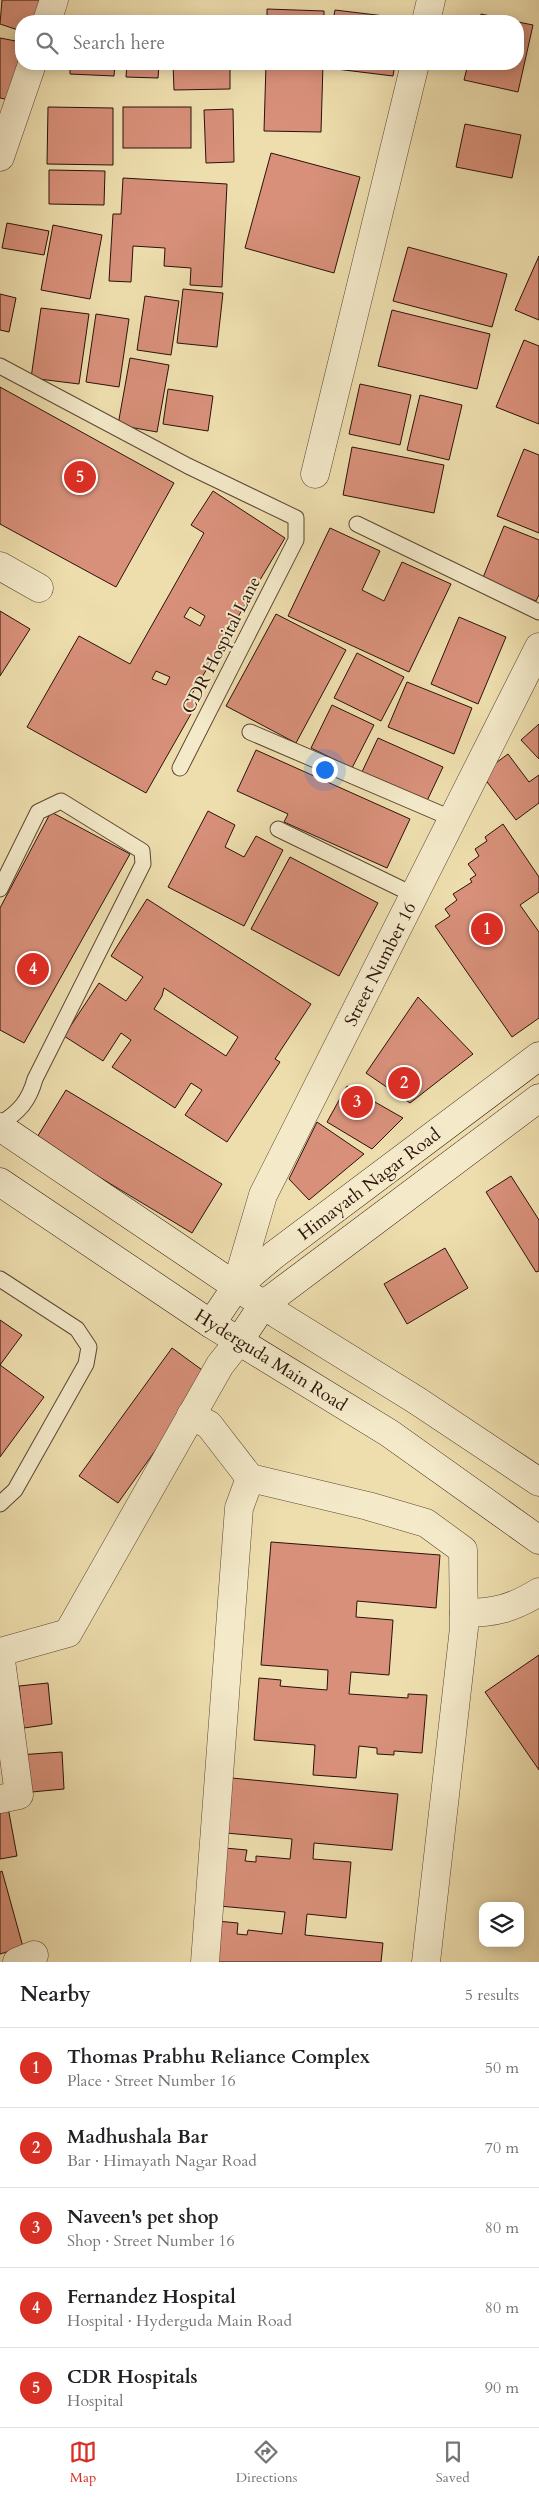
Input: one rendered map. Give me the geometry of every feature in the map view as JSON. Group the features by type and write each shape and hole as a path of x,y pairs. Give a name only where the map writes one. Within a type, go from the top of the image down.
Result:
{"street":[{"path":"49,15 54,0"},
{"path":"427,15 431,0"},
{"path":"0,158 30,70"},
{"path":"315,474 414,70"},
{"path":"0,566 39,588"},
{"name":"Street Number 16","path":"236,1287 263,1195 539,647"},
{"name":"Himayath Nagar Road","path":"211,1324 236,1287 274,1254 539,1056"},
{"name":"Himayath Nagar Road","path":"0,1653 68,1634 220,1365 263,1305 539,1098"},
{"path":"0,1125 263,1305 416,1400 539,1482"},
{"name":"Hyderguda Main Road","path":"0,1182 211,1324 389,1433 539,1540"},
{"path":"211,1324 220,1365"},
{"path":"191,1415 209,1425 250,1478 368,1506 426,1523 462,1550 464,1620 426,1962"},
{"path":"205,1962 239,1508 250,1478"},
{"path":"464,1620 523,1602 539,1592"},
{"path":"464,1620 491,1625 539,1614"},
{"path":"0,1653 5,1732 19,1795 0,1799"}],"lane":[{"name":"CDR Hospital Lane","path":"0,366 188,466 296,518 296,540 180,768"},
{"path":"357,524 539,612"},
{"path":"250,732 453,820"},
{"path":"0,889 38,812 61,801 142,850 143,864 35,1079 32,1090 18,1113 0,1125"},
{"path":"278,829 414,895"},
{"path":"0,1279 78,1330 89,1347 86,1364 16,1490 0,1504"}],"building":[{"path":"2,0 46,0 41,15 15,15 15,29 0,24"},
{"path":"267,9 324,11 324,15 267,15"},
{"path":"335,10 376,15 334,15"},
{"path":"524,23 533,25 524,65"},
{"path":"0,38 15,41 15,70 20,70 15,101 0,98"},
{"path":"70,70 114,70 114,76 70,74"},
{"path":"127,70 159,70 158,78 126,77"},
{"path":"173,70 230,70 230,89 174,90"},
{"path":"266,70 323,70 321,132 264,131"},
{"path":"344,70 394,70 393,76"},
{"path":"466,70 523,70 518,92 464,80"},
{"path":"48,107 113,108 113,165 47,164"},
{"path":"123,107 191,107 191,148 123,148"},
{"path":"233,109 234,162 206,163 204,110"},
{"path":"465,124 521,135 512,178 456,167"},
{"path":"271,153 360,177 334,273 245,248"},
{"path":"49,170 105,171 104,205 49,204"},
{"path":"123,178 227,184 222,287 190,285 191,268 164,266 165,248 133,246 131,282 109,281 113,214 121,214"},
{"path":"7,223 49,231 44,255 2,248"},
{"path":"53,225 102,235 90,299 41,290"},
{"path":"408,247 507,274 492,327 393,301"},
{"path":"539,256 539,320 515,310"},
{"path":"183,289 223,293 217,347 177,343"},
{"path":"0,294 16,298 9,332 0,330"},
{"path":"145,296 179,301 171,355 137,350"},
{"path":"41,308 89,314 79,384 31,378"},
{"path":"392,310 490,334 477,389 378,366"},
{"path":"96,314 129,319 119,387 86,382"},
{"path":"524,340 539,346 539,424 496,407"},
{"path":"130,358 169,365 157,432 118,425"},
{"path":"360,384 411,395 400,445 349,434"},
{"path":"0,387 174,483 116,587 0,524"},
{"path":"168,389 213,396 208,431 163,424"},
{"path":"420,395 462,405 449,460 407,450"},
{"path":"352,447 444,465 434,513 343,495"},
{"path":"524,449 539,455 539,533 497,516"},
{"path":"213,491 285,538 192,694 200,698 146,793 27,727 79,636 130,664 204,533 191,525","holes":["190,607 205,616 200,626 184,617","156,671 170,677 166,685 152,679"]},
{"path":"504,526 539,540 539,595 536,601 482,580"},
{"path":"330,528 380,551 362,590 384,601 402,562 451,584 409,672 288,616"},
{"path":"0,611 30,629 0,676"},
{"path":"276,614 346,650 296,743 226,706"},
{"path":"459,617 506,637 478,704 431,684"},
{"path":"357,653 404,677 381,721 334,698"},
{"path":"407,682 472,708 454,754 388,727"},
{"path":"332,705 374,725 352,768 311,748"},
{"path":"539,724 539,759 521,740"},
{"path":"378,738 443,767 426,803 361,774"},
{"path":"256,750 410,819 387,868 284,822 288,814 237,791"},
{"path":"508,754 529,782 539,775 539,803 516,820 481,774"},
{"path":"208,811 235,825 225,847 244,857 256,836 283,850 244,926 168,887"},
{"path":"51,812 130,854 24,1043 0,1030 0,908"},
{"path":"503,824 539,877 539,892 520,905 539,932 539,1018 512,1037 435,926 450,916 445,909 457,900 453,894 472,882 470,879 476,875 468,864 479,856 475,849 487,841 485,837"},
{"path":"290,857 378,903 339,976 251,929"},
{"path":"147,899 311,1004 275,1059 280,1062 227,1142 185,1115 202,1090 191,1083 175,1108 112,1067 131,1040 121,1033 103,1061 64,1036 99,983 126,1001 143,977 111,956","holes":["164,988 238,1037 226,1056 154,1009 162,996"]},
{"path":"418,997 473,1054 410,1103 366,1073"},
{"path":"347,1086 403,1118 372,1149 327,1122"},
{"path":"66,1090 222,1184 192,1233 36,1139"},
{"path":"317,1122 364,1154 309,1200 289,1179"},
{"path":"511,1176 539,1220 539,1271 536,1272 486,1192"},
{"path":"445,1248 468,1288 407,1324 384,1284"},
{"path":"0,1320 22,1335 0,1365"},
{"path":"172,1348 209,1375 118,1503 79,1476"},
{"path":"0,1365 44,1397 0,1457"},
{"path":"271,1542 440,1555 436,1608 357,1601 356,1617 393,1620 389,1675 351,1672 349,1694 408,1698 408,1694 427,1695 422,1753 394,1751 394,1755 377,1754 377,1748 359,1746 356,1778 313,1775 315,1745 254,1740 259,1678 281,1680 280,1686 327,1690 328,1670 261,1665"},
{"path":"539,1655 539,1770 485,1692"},
{"path":"48,1683 52,1724 24,1728 19,1686"},
{"path":"62,1752 64,1789 21,1793 18,1755"},
{"path":"232,1778 398,1794 392,1850 314,1843 313,1859 351,1862 346,1918 307,1914 305,1935 383,1943 381,1962 213,1962 217,1921 238,1923 237,1934 247,1935 248,1930 282,1934 285,1912 219,1906 225,1848 247,1850 245,1861 256,1862 256,1856 290,1859 292,1839 226,1833"},
{"path":"7,1802 17,1856 0,1859 0,1803"},
{"path":"2,1871 23,1947 0,1954 0,1872"}],"place":[{"name":"CDR Hospitals","path":"80,477"},
{"name":"Thomas Prabhu Reliance Complex","path":"487,929"},
{"name":"Fernandez Hospital","path":"33,969"},
{"name":"Madhushala Bar","path":"404,1083"},
{"name":"Naveen's pet shop","path":"357,1102"}]}
